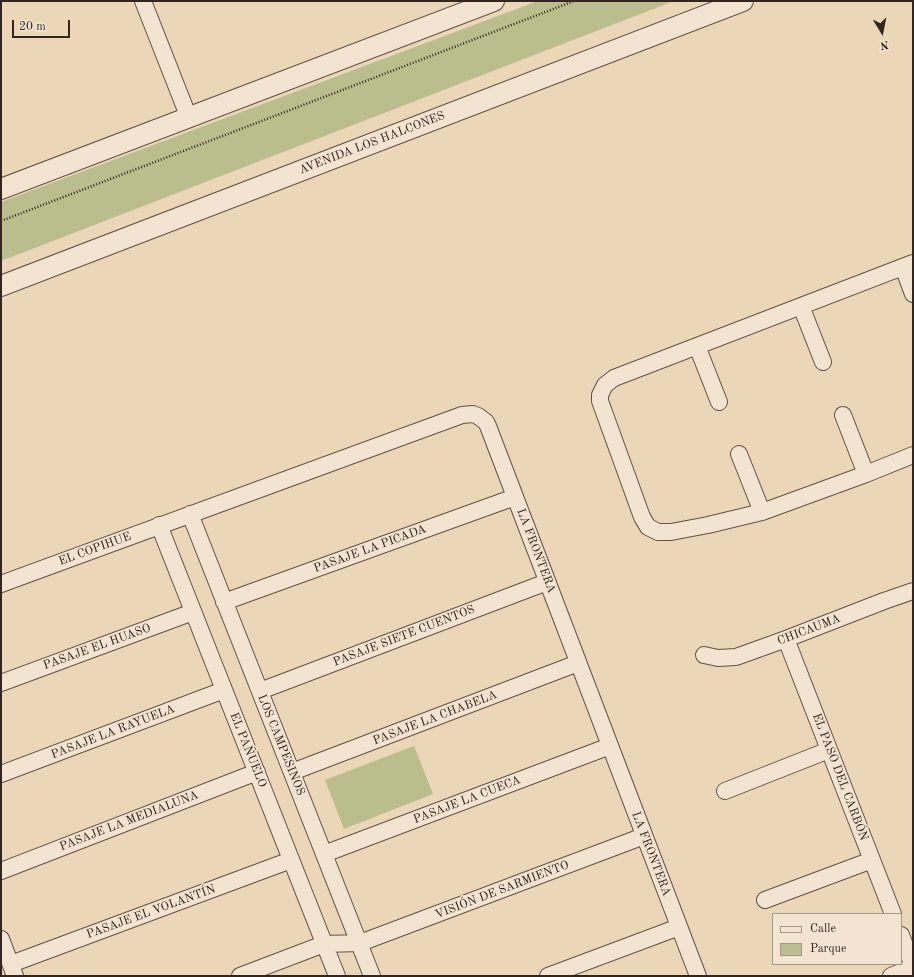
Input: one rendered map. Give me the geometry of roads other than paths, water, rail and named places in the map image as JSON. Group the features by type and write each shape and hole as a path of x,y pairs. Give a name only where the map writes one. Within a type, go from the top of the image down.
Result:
{"street":[{"path":"143,1 189,118"},
{"path":"1,189 494,1"},
{"name":"AVENIDA LOS HALCONES","path":"1,286 743,1"},
{"path":"913,294 908,265 614,378 605,385 600,395 601,406 642,517 648,527 664,533 708,525 762,512 913,455"},
{"path":"802,306 823,362"},
{"path":"697,346 719,402"},
{"name":"LA FRONTERA","path":"190,514 467,414 478,416 486,422 698,976"},
{"path":"843,415 866,474"},
{"path":"739,454 762,512"},
{"name":"PASAJE LA PICADA","path":"224,602 515,496"},
{"name":"EL COPIHUE","path":"1,584 190,514"},
{"name":"LOS CAMPESINOS","path":"190,514 372,976"},
{"name":"EL PAÑUELO","path":"159,525 337,976"},
{"name":"PASAJE SIETE CUENTOS","path":"260,691 548,582"},
{"name":"CHICAUMA","path":"704,655 718,658 736,656 786,639 913,591"},
{"name":"PASAJE EL HUASO","path":"1,683 194,612"},
{"name":"EL PASO DEL CARBÓN","path":"786,639 893,913"},
{"name":"PASAJE LA CHABELA","path":"292,772 578,663"},
{"name":"PASAJE LA RAYUELA","path":"1,774 224,690"},
{"name":"PASAJE LA CUECA","path":"324,854 610,746"},
{"path":"725,791 829,750"},
{"name":"PASAJE LA MEDIALUNA","path":"1,871 257,772"},
{"name":"VISIÓN DE SARMIENTO","path":"360,943 644,836"},
{"name":"PASAJE EL VOLANTÍN","path":"13,970 291,860"},
{"path":"765,900 872,860"},
{"path":"548,976 679,927"},
{"path":"891,976 913,967 902,938"},
{"path":"1,939 13,970"},
{"path":"240,976 324,944 360,943"}]}
